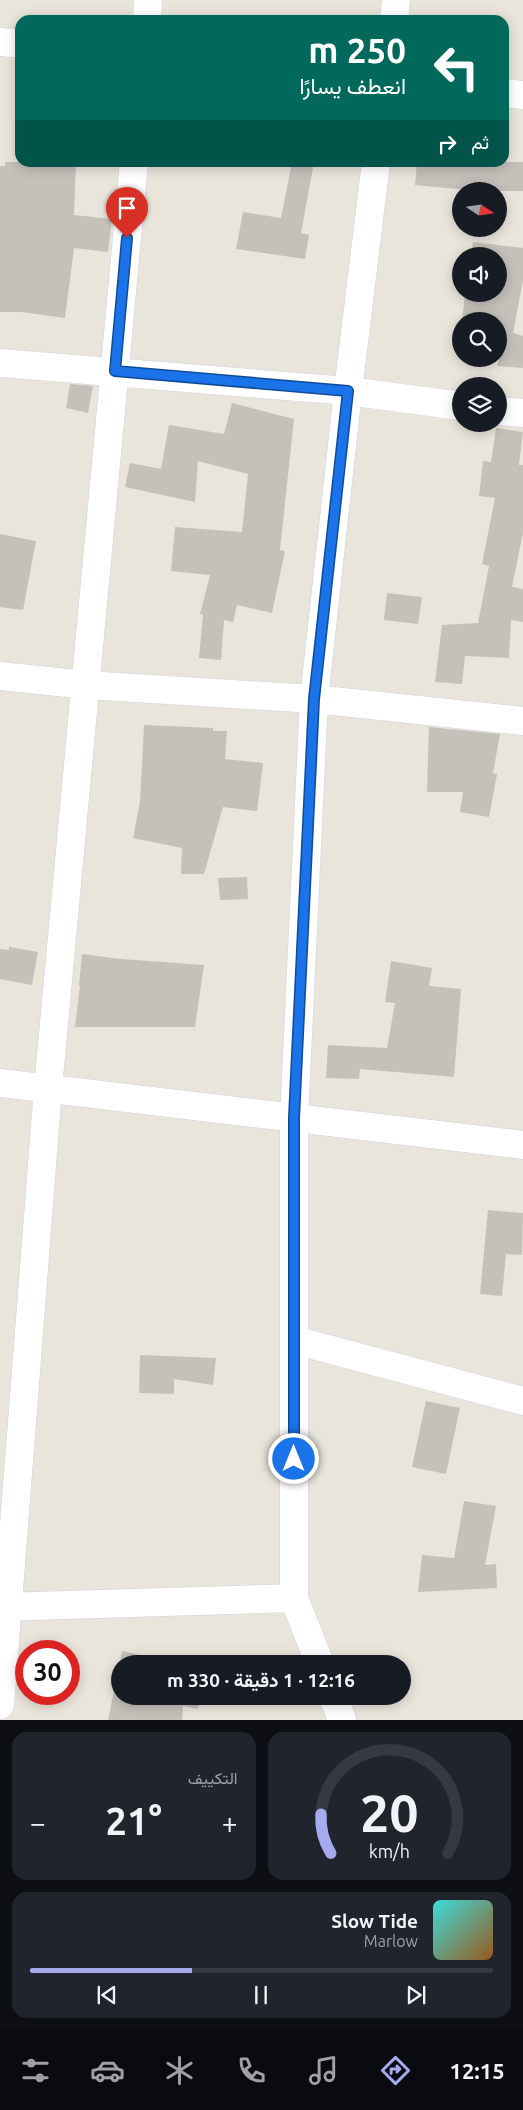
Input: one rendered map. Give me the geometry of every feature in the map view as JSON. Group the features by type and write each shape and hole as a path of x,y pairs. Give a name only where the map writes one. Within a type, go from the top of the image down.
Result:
{"street":[{"path":"147,15 148,0"},
{"path":"394,15 396,0"},
{"path":"0,42 15,44"},
{"path":"509,94 523,95"},
{"path":"0,1705 3,1607 48,1088 134,167"},
{"path":"316,1655 294,1598 294,1118 314,699 348,391 375,167"},
{"path":"0,363 348,391 452,405"},
{"path":"507,411 523,413"},
{"path":"0,676 86,685 314,699 523,721"},
{"path":"0,1083 523,1145"},
{"path":"294,1340 523,1401"},
{"path":"3,1607 294,1598"},
{"path":"336,1705 342,1720"}],"building":[{"path":"5,162 15,162 15,167 76,167 74,215 112,219 108,252 74,248 65,318 21,312 0,312 0,166 5,166"},
{"path":"509,162 523,162 523,191 508,191 508,182 452,182 452,188 415,185 417,167 509,167"},
{"path":"291,167 313,167 301,233 309,235 305,259 236,249 243,212 281,218"},
{"path":"473,242 523,248 523,280 513,333 523,336 523,368 507,367 507,312 463,312 464,302 507,302 507,247 472,247"},
{"path":"70,384 93,386 88,413 66,408"},
{"path":"232,403 294,419 280,550 285,551 272,613 237,605 233,622 224,620 221,660 199,658 203,615 200,614 210,575 171,571 175,527 242,532 248,474 198,461 195,502 125,487 130,463 161,469 169,425 224,434"},
{"path":"507,430 523,432 519,465 523,465 523,533 512,587 523,589 523,622 511,620 509,658 465,656 462,684 435,682 442,625 478,623 489,566 482,564 495,498 479,496 483,461 491,462 495,432 507,432"},
{"path":"0,534 36,541 23,610 0,607"},
{"path":"387,593 422,597 418,624 384,620"},
{"path":"144,725 213,728 213,731 227,731 225,759 263,763 257,811 223,807 204,874 181,874 182,848 133,838 140,802"},
{"path":"429,727 500,734 493,773 497,774 489,817 460,812 463,792 427,792"},
{"path":"247,877 248,899 220,900 218,878"},
{"path":"9,947 38,952 32,985 0,979 0,949 9,950"},
{"path":"82,954 204,965 195,1027 75,1027"},
{"path":"391,961 432,968 429,986 461,989 454,1077 360,1069 359,1079 326,1078 328,1045 387,1048 395,1003 385,1002"},
{"path":"488,1210 523,1213 522,1255 506,1254 502,1296 480,1294"},
{"path":"140,1355 216,1358 213,1385 174,1379 174,1394 139,1393"},
{"path":"426,1401 460,1408 446,1474 412,1467"},
{"path":"464,1501 496,1506 485,1565 496,1564 497,1588 418,1592 422,1555 454,1558"},
{"path":"122,1651 140,1655 121,1655"},
{"path":"111,1705 199,1705 198,1709 183,1706 182,1720 108,1720"}],"route":[{"path":"127,238 115,371 348,391 314,699 294,1118 294,1459"}]}
